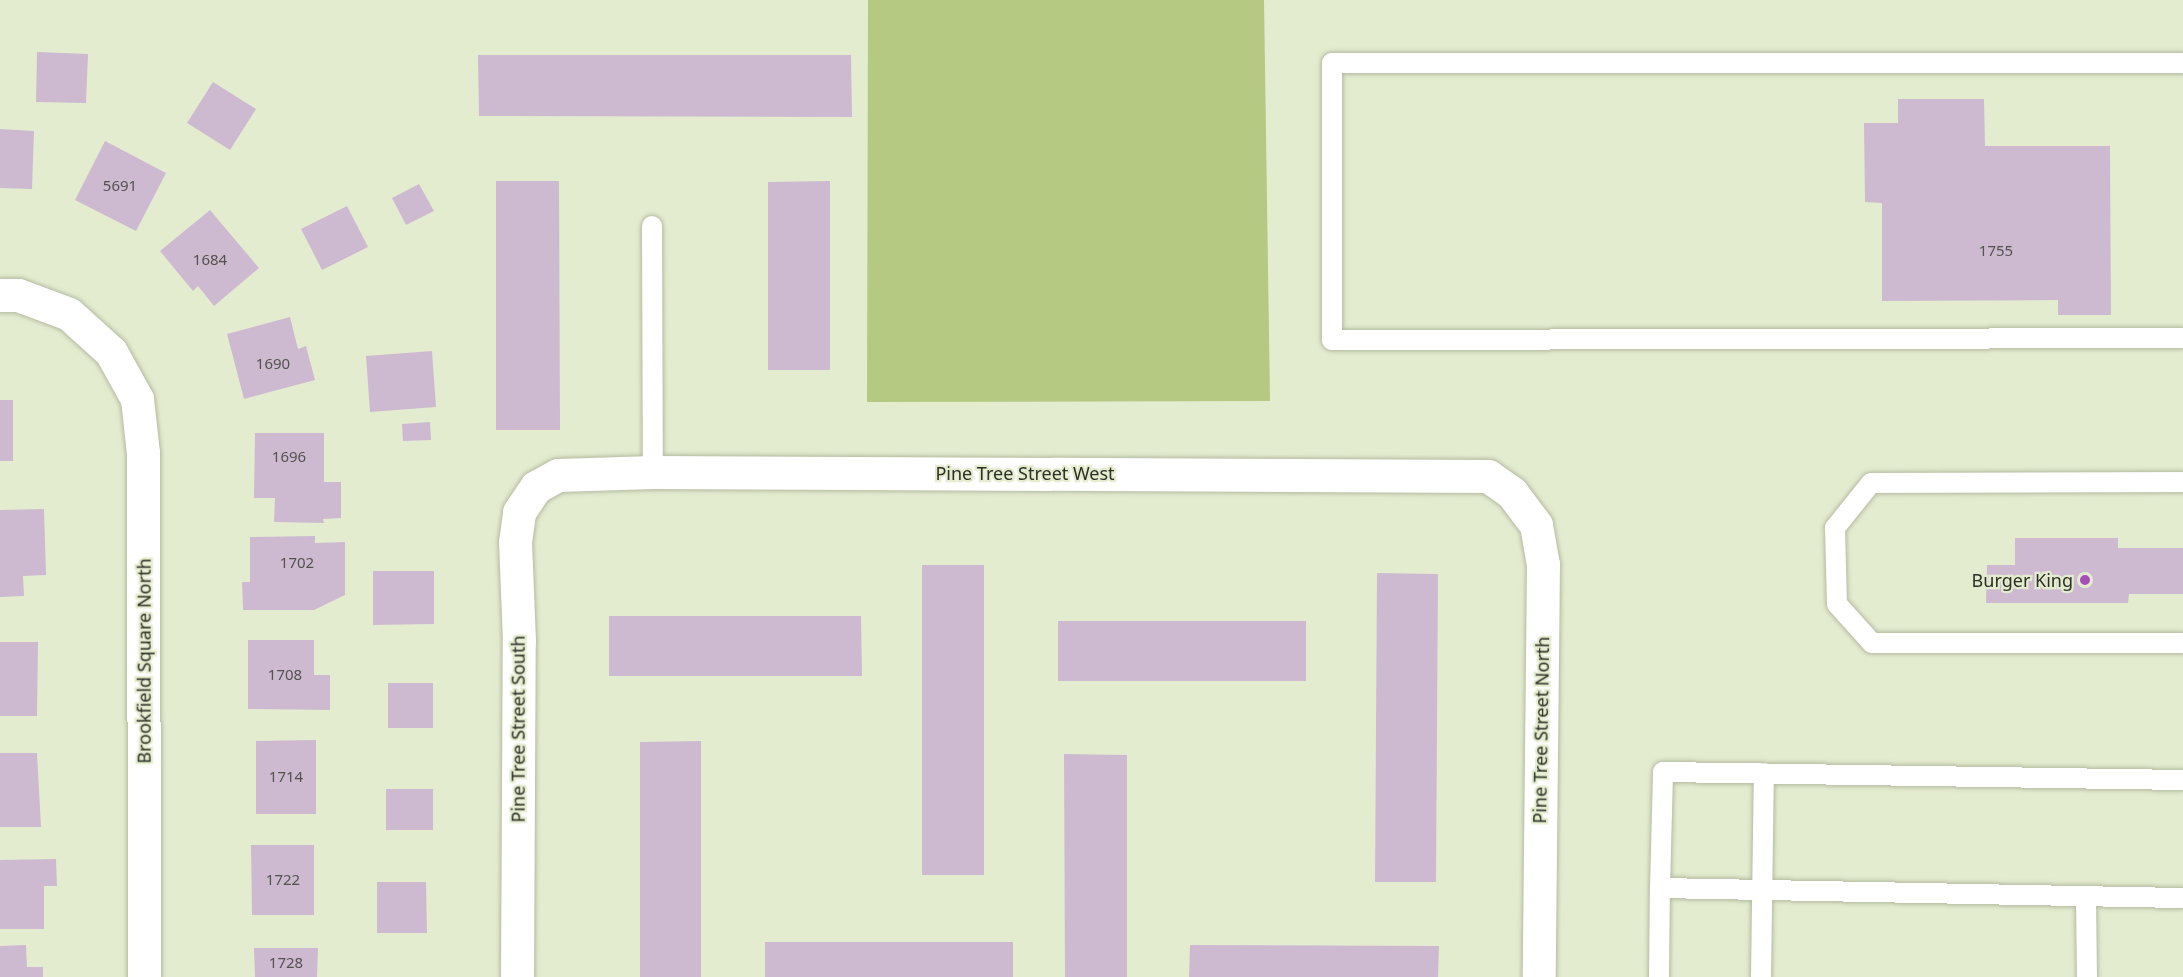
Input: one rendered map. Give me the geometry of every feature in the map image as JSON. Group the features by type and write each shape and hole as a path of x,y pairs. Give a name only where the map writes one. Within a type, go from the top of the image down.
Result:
{"street":[{"name":"Brookfield Square North","path":"0,295 18,295 69,314 111,351 137,399 143,453 144,977"},
{"name":"Pine Tree Street West","path":"536,487 558,475 653,472 1458,473 1488,476 1512,492"},
{"name":"Pine Tree Street South","path":"517,977 519,641 515,542 519,512 536,487"},
{"name":"Pine Tree Street North","path":"1512,492 1536,525 1543,564 1539,977"}],"lane":[{"path":"2183,63 1332,63 1332,340 2183,338"},
{"path":"652,226 653,472"},
{"path":"2183,482 1871,483 1835,528 1838,604 1872,643 2183,643"},
{"path":"1659,977 1663,772 2183,780"},
{"path":"1761,977 1764,773"},
{"path":"1660,888 1763,893 2183,898"},
{"path":"2086,897 2087,977"}],"green space":[{"path":"868,0 1264,0 1270,401 867,402"}],"building":[{"path":"37,52 88,54 86,103 36,102"},
{"path":"478,55 851,55 852,117 479,116"},
{"path":"213,82 256,109 230,150 187,123"},
{"path":"1898,99 1984,99 1985,146 2110,146 2111,315 2058,315 2058,300 1882,301 1882,203 1865,202 1864,123 1898,123"},
{"path":"0,129 34,131 32,189 0,188"},
{"path":"105,141 166,173 136,231 75,200"},
{"path":"496,181 559,181 560,430 496,430"},
{"path":"830,181 830,370 768,370 768,182"},
{"path":"419,184 434,211 406,225 392,198"},
{"path":"347,206 368,247 322,270 301,229"},
{"path":"210,210 259,268 214,306 198,286 193,291 160,251"},
{"path":"290,317 298,349 306,346 315,380 244,399 227,334"},
{"path":"432,351 436,407 370,412 366,356"},
{"path":"0,400 13,400 13,461 0,461"},
{"path":"430,422 431,440 403,441 402,424"},
{"path":"255,433 324,433 324,482 341,482 341,518 323,519 324,523 274,522 275,498 254,498"},
{"path":"44,509 46,575 23,576 24,596 0,597 0,510"},
{"path":"315,536 315,543 345,542 345,595 314,610 243,610 242,582 250,582 250,537"},
{"name":"Burger King","path":"2015,538 2118,538 2118,548 2183,548 2183,594 2129,594 2128,603 1986,603 1987,565 2015,565"},
{"path":"922,565 984,565 984,875 922,875"},
{"path":"373,571 434,571 434,624 373,625"},
{"path":"1377,573 1438,574 1436,882 1375,882"},
{"path":"609,616 861,616 862,676 609,676"},
{"path":"1058,621 1306,621 1306,681 1058,681"},
{"path":"248,640 314,640 314,675 330,675 330,710 248,709"},
{"path":"0,642 38,642 37,716 0,716"},
{"path":"388,683 433,683 433,728 388,728"},
{"path":"316,740 316,814 256,814 256,741"},
{"path":"701,741 701,977 640,977 640,742"},
{"path":"0,753 37,753 41,827 0,827"},
{"path":"1064,754 1127,755 1127,977 1065,977"},
{"path":"386,789 433,789 433,830 386,830"},
{"path":"251,845 314,845 314,915 252,915"},
{"path":"56,859 57,886 44,886 44,929 0,929 0,860"},
{"path":"377,882 426,882 427,933 377,933"},
{"path":"765,942 1013,942 1013,977 765,977"},
{"path":"26,945 27,967 43,967 43,977 0,977 0,946"},
{"path":"1190,945 1439,946 1438,977 1189,977"},
{"path":"254,948 318,948 317,977 255,977"}],"place":[{"name":"Burger King","path":"2085,580"}]}
